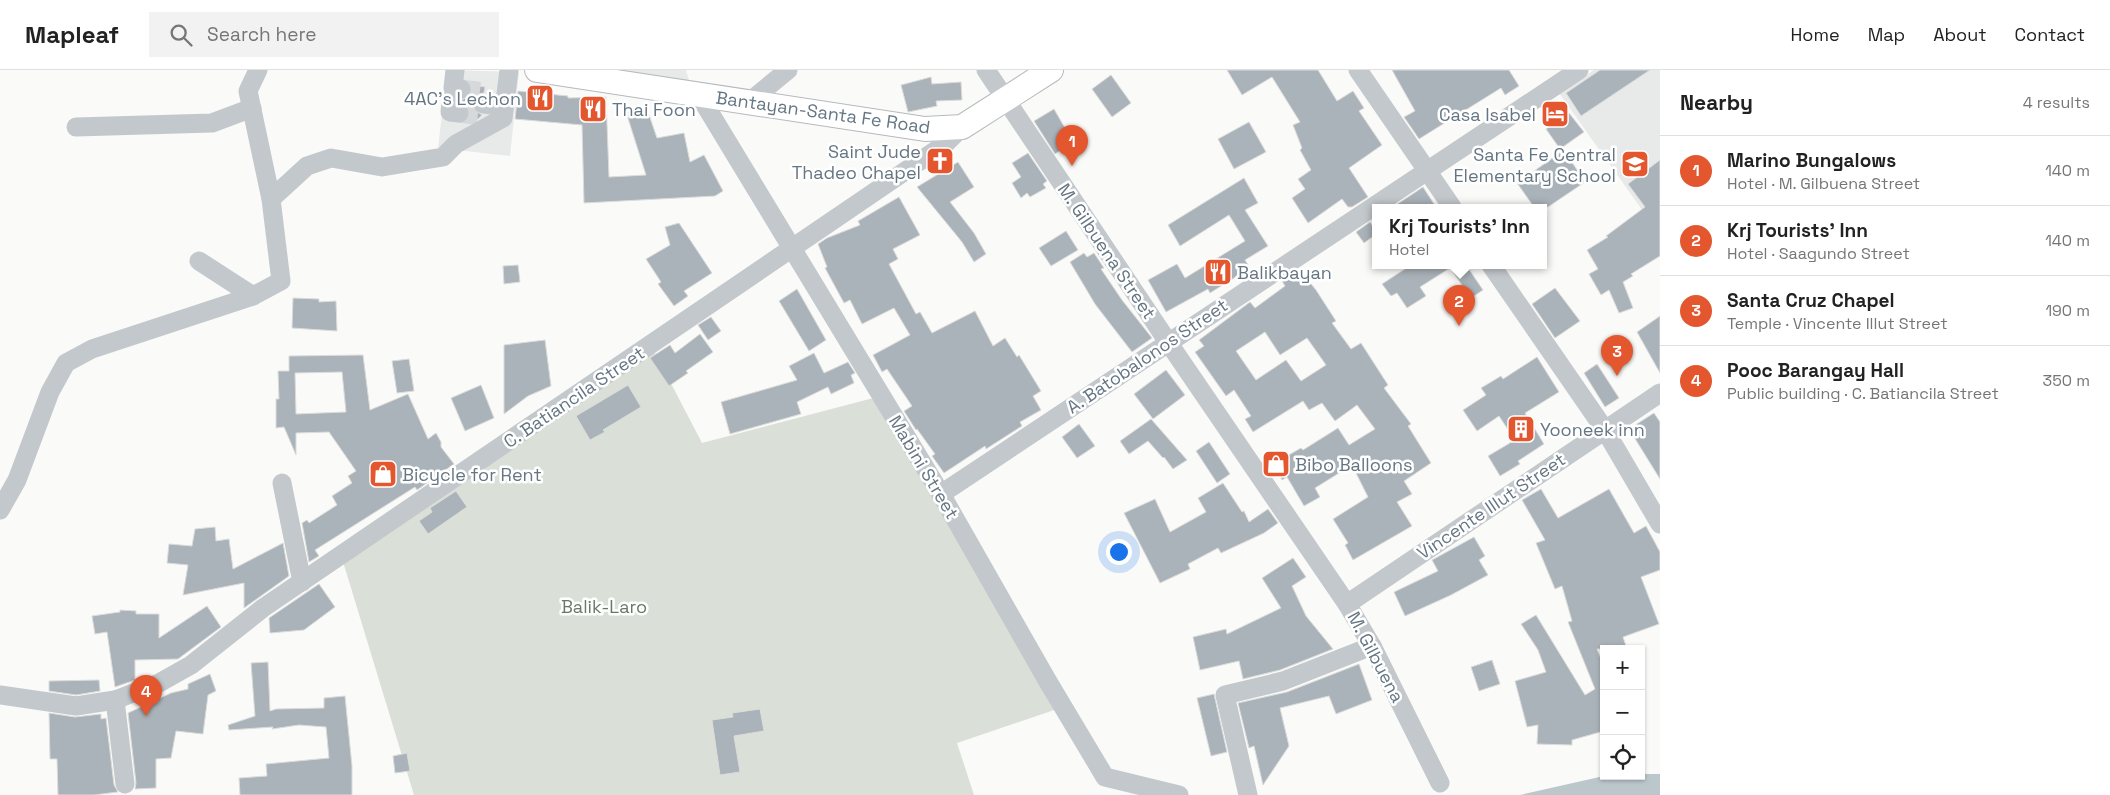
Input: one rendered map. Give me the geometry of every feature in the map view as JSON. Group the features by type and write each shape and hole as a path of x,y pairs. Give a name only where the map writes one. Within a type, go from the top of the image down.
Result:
{"main road":[{"name":"C. Batiancila Street","path":"962,127 1051,70"},
{"name":"Bantayan-Santa Fe Road","path":"550,71 593,74 699,95 925,129 962,127"}],"street":[{"path":"0,510 17,480 50,392 66,363 92,349 254,296 281,282 271,199 248,91 258,70"},
{"path":"271,199 307,166 331,158 382,167 443,157 456,144 504,106 509,70"},
{"path":"749,102 788,70"},
{"name":"M. Gilbuena Street","path":"986,70 1168,342 1348,604"},
{"path":"1358,70 1450,204"},
{"name":"A. Batobalonos Street","path":"1376,204 1579,70"},
{"name":"Mabini Street","path":"699,95 941,494 1047,680 1105,777 1179,795"},
{"path":"483,104 504,106"},
{"path":"76,127 212,123 252,108"},
{"name":"C. Batiancila Street","path":"0,696 76,706 115,700 159,683 191,665 254,615 945,144 962,127"},
{"path":"265,170 291,180"},
{"name":"A. Batobalonos Street","path":"941,494 1372,207"},
{"path":"199,261 254,296"},
{"path":"1494,269 1604,430 1660,524"},
{"name":"Vincente Illut Street","path":"1348,604 1660,393"},
{"path":"282,483 302,582"},
{"name":"M. Gilbuena","path":"1348,604 1372,646 1440,783"},
{"path":"1248,795 1225,695 1283,680 1372,646"},
{"path":"115,700 125,784"}],"shaded area":[{"path":"447,70 519,72 510,156 438,148"},
{"path":"614,70 686,70 690,84"},
{"name":"Santa Fe Central Elementary School","path":"1594,70 1660,70 1660,235 1559,93"},
{"path":"1645,774 1660,774 1660,795 1520,795 1600,777 1600,780 1645,780"}],"green space":[{"name":"Balik-Laro","path":"651,345 702,443 881,396 1063,707 957,743 974,795 414,795 341,555"}],"building":[{"path":"1227,70 1318,70 1337,101 1353,91 1364,108 1359,111 1382,145 1349,168 1368,197 1352,207 1348,207 1342,199 1308,223 1292,198 1305,189 1298,179 1311,170 1300,150 1302,148 1293,125 1300,122 1272,77 1242,95"},
{"path":"1392,70 1509,70 1519,86 1505,95 1501,88 1419,139 1404,117 1415,111"},
{"path":"1600,70 1650,70 1581,116 1566,93"},
{"path":"1111,75 1131,103 1112,117 1092,89"},
{"path":"931,77 932,84 961,82 962,100 936,101 937,106 908,112 901,85"},
{"path":"472,85 485,87 484,93 478,94 472,102 473,109 482,115 478,119 469,118 469,109 462,102 462,100 470,95"},
{"path":"518,91 568,96 568,98 606,97 609,177 646,175 626,112 646,106 657,138 684,133 690,162 704,155 723,191 715,196 584,203 582,125 515,119"},
{"path":"1054,109 1073,142 1055,154 1034,121"},
{"path":"1569,113 1584,132 1560,149 1546,129"},
{"path":"1249,122 1266,152 1234,169 1218,139"},
{"path":"1564,150 1585,182 1548,207 1547,204 1532,204 1517,183"},
{"path":"1028,153 1047,181 1043,184 1046,188 1030,197 1027,193 1021,198 1012,183 1021,177 1012,163"},
{"path":"1660,160 1660,256 1631,274 1633,276 1623,282 1633,308 1619,313 1609,290 1601,295 1589,274 1598,269 1587,250 1608,237 1606,236 1645,207 1628,184"},
{"path":"958,162 974,187 950,202 974,233 986,254 974,262 962,242 917,187"},
{"path":"1244,178 1258,203 1245,210 1268,246 1245,260 1250,268 1210,293 1208,289 1166,312 1148,280 1177,264 1185,278 1245,241 1229,215 1180,246 1168,225"},
{"path":"1423,187 1434,204 1398,204"},
{"path":"899,197 920,235 893,249 898,259 889,264 916,314 920,312 932,333 975,311 993,346 1005,338 1017,357 1019,355 1041,391 1033,396 1041,410 1020,422 1022,426 986,449 985,446 944,473 932,456 935,454 904,411 912,406 887,369 882,372 873,355 910,335 894,308 862,324 850,300 844,303 825,268 827,267 818,244 827,238 860,225 858,221"},
{"path":"1370,222 1372,225 1372,237 1364,243 1356,232"},
{"path":"679,223 712,273 684,291 688,296 674,306 658,284 661,282 646,259 670,245 665,227"},
{"path":"1066,231 1078,250 1051,266 1039,248"},
{"path":"1084,253 1087,257 1094,253 1104,268 1101,269 1122,300 1152,338 1132,352 1095,304 1070,262"},
{"path":"518,265 520,282 504,284 503,266"},
{"path":"1299,269 1316,290 1336,321 1332,323 1351,349 1361,343 1388,385 1384,388 1411,424 1408,426 1431,463 1404,481 1412,494 1397,502 1412,526 1353,560 1345,545 1348,543 1333,519 1368,497 1352,465 1315,488 1320,497 1304,506 1287,477 1282,480 1273,464 1301,448 1303,450 1338,428 1349,445 1375,429 1357,405 1335,421 1322,403 1309,410 1303,401 1253,432 1245,419 1251,416 1234,390 1226,396 1195,352 1204,346 1199,340 1250,302 1255,308 1285,286 1282,281","holes":["1265,332 1280,355 1307,338 1326,365 1301,381 1286,360 1256,380 1236,351"]},
{"path":"1405,269 1448,269 1420,287 1426,296 1407,308 1397,293 1391,296 1382,284"},
{"path":"1451,269 1469,269 1483,290 1471,298"},
{"path":"1555,288 1580,321 1555,338 1532,304"},
{"path":"797,289 826,340 809,351 779,301"},
{"path":"293,298 319,299 319,302 336,301 337,331 292,328"},
{"path":"1660,316 1660,373 1637,332"},
{"path":"711,317 721,331 708,340 698,325"},
{"path":"700,334 713,352 669,386 650,358 670,345 675,353"},
{"path":"545,340 551,386 528,396 504,414 504,345"},
{"path":"814,353 824,373 848,362 855,373 851,375 854,383 831,394 828,387 797,402 801,414 730,434 721,402 797,380 789,366"},
{"path":"363,355 370,410 408,394 428,439 436,433 441,442 441,447 454,464 417,490 415,487 315,550 319,556 309,562 302,523 307,520 309,523 337,505 332,496 352,483 348,476 356,471 329,432 296,433 296,455 284,427 276,428 276,399 279,399 278,371 289,371 289,356","holes":["342,372 346,412 296,414 295,373"]},
{"path":"1537,357 1559,392 1525,413 1544,444 1518,461 1520,464 1500,476 1488,456 1515,440 1499,416 1477,431 1463,410 1486,395 1481,388 1501,376 1503,379"},
{"path":"409,359 414,391 397,393 392,361"},
{"path":"1597,364 1619,398 1605,407 1584,373"},
{"path":"1166,370 1185,395 1153,419 1134,394"},
{"path":"481,385 494,418 465,431 451,398"},
{"path":"628,385 641,407 590,440 576,416"},
{"path":"1654,413 1660,422 1660,479 1629,429"},
{"path":"1151,419 1187,460 1173,469 1148,441 1129,454 1120,441"},
{"path":"1079,424 1095,446 1077,458 1062,437"},
{"path":"1209,442 1230,474 1217,483 1196,451"},
{"path":"1223,483 1242,512 1244,511 1249,522 1268,509 1278,523 1264,533 1221,553 1218,548 1188,564 1190,569 1160,583 1124,513 1155,499 1170,532 1206,512 1198,498"},
{"path":"1541,489 1558,518 1609,489 1634,533 1646,526 1660,552 1660,570 1641,577 1659,624 1623,637 1626,645 1600,645 1600,649 1597,649 1600,656 1600,732 1572,740 1572,745 1537,744 1538,725 1527,727 1515,681 1546,672 1538,650 1521,624 1536,615 1585,695 1595,689 1568,622 1572,621 1562,586 1555,589 1536,543 1545,540 1522,500"},
{"path":"456,491 467,507 428,534 419,521 432,512 430,508"},
{"path":"215,527 216,541 229,539 233,569 283,543 289,576 244,608 244,583 183,595 188,565 167,563 169,544 192,546 195,529"},
{"path":"1474,537 1485,556 1479,560 1488,575 1451,595 1405,616 1394,592 1438,571 1432,560"},
{"path":"1293,558 1306,577 1292,586 1306,616 1333,649 1280,670 1243,679 1239,661 1200,670 1193,637 1226,629 1227,634 1281,608 1262,578"},
{"path":"319,584 335,607 304,630 270,633 269,618"},
{"path":"207,606 221,627 178,659 135,660 135,680 115,687 107,632 95,634 92,616 120,612 120,610 136,611 136,614 159,614 159,638"},
{"path":"1492,660 1500,684 1479,691 1471,667"},
{"path":"268,662 270,711 276,709 324,708 324,698 345,696 352,766 352,795 240,795 239,778 267,776 266,764 329,758 326,727 299,725 272,729 273,727 229,730 228,725 255,716 251,663"},
{"path":"1359,664 1372,700 1336,714 1329,696 1280,708 1289,746 1263,785 1254,746 1249,748 1238,703 1287,692"},
{"path":"210,674 216,691 208,695 203,734 176,731 171,758 156,759 156,788 135,789 136,783 128,713 171,693 188,689 188,684"},
{"path":"99,680 100,691 76,695 49,691 49,681"},
{"path":"1214,694 1227,752 1211,756 1197,698"},
{"path":"760,709 764,731 734,736 740,772 720,775 712,720 733,717 732,713"},
{"path":"49,713 75,717 101,714 101,719 106,718 114,785 118,792 94,795 58,795 57,759 50,759"},
{"path":"407,753 410,771 395,773 393,756"}],"tunnel":[{"path":"461,89 484,92"},
{"path":"459,113 482,116"}],"place":[{"name":"4AC's Lechon","path":"540,98"},
{"name":"Thai Foon","path":"593,109"},
{"name":"Casa Isabel","path":"1555,114"},
{"name":"Saint Jude Thadeo Chapel","path":"940,161"},
{"name":"Santa Fe Central Elementary School","path":"1635,164"},
{"name":"Marino Bungalows","path":"1072,166"},
{"name":"Balikbayan","path":"1218,272"},
{"name":"Krj Tourists’ Inn","path":"1459,326"},
{"name":"Santa Cruz Chapel","path":"1617,376"},
{"name":"Yooneek inn","path":"1521,429"},
{"name":"Bibo Balloons","path":"1276,464"},
{"name":"Bicycle for Rent","path":"383,474"},
{"name":"Pooc Barangay Hall","path":"146,716"}]}
